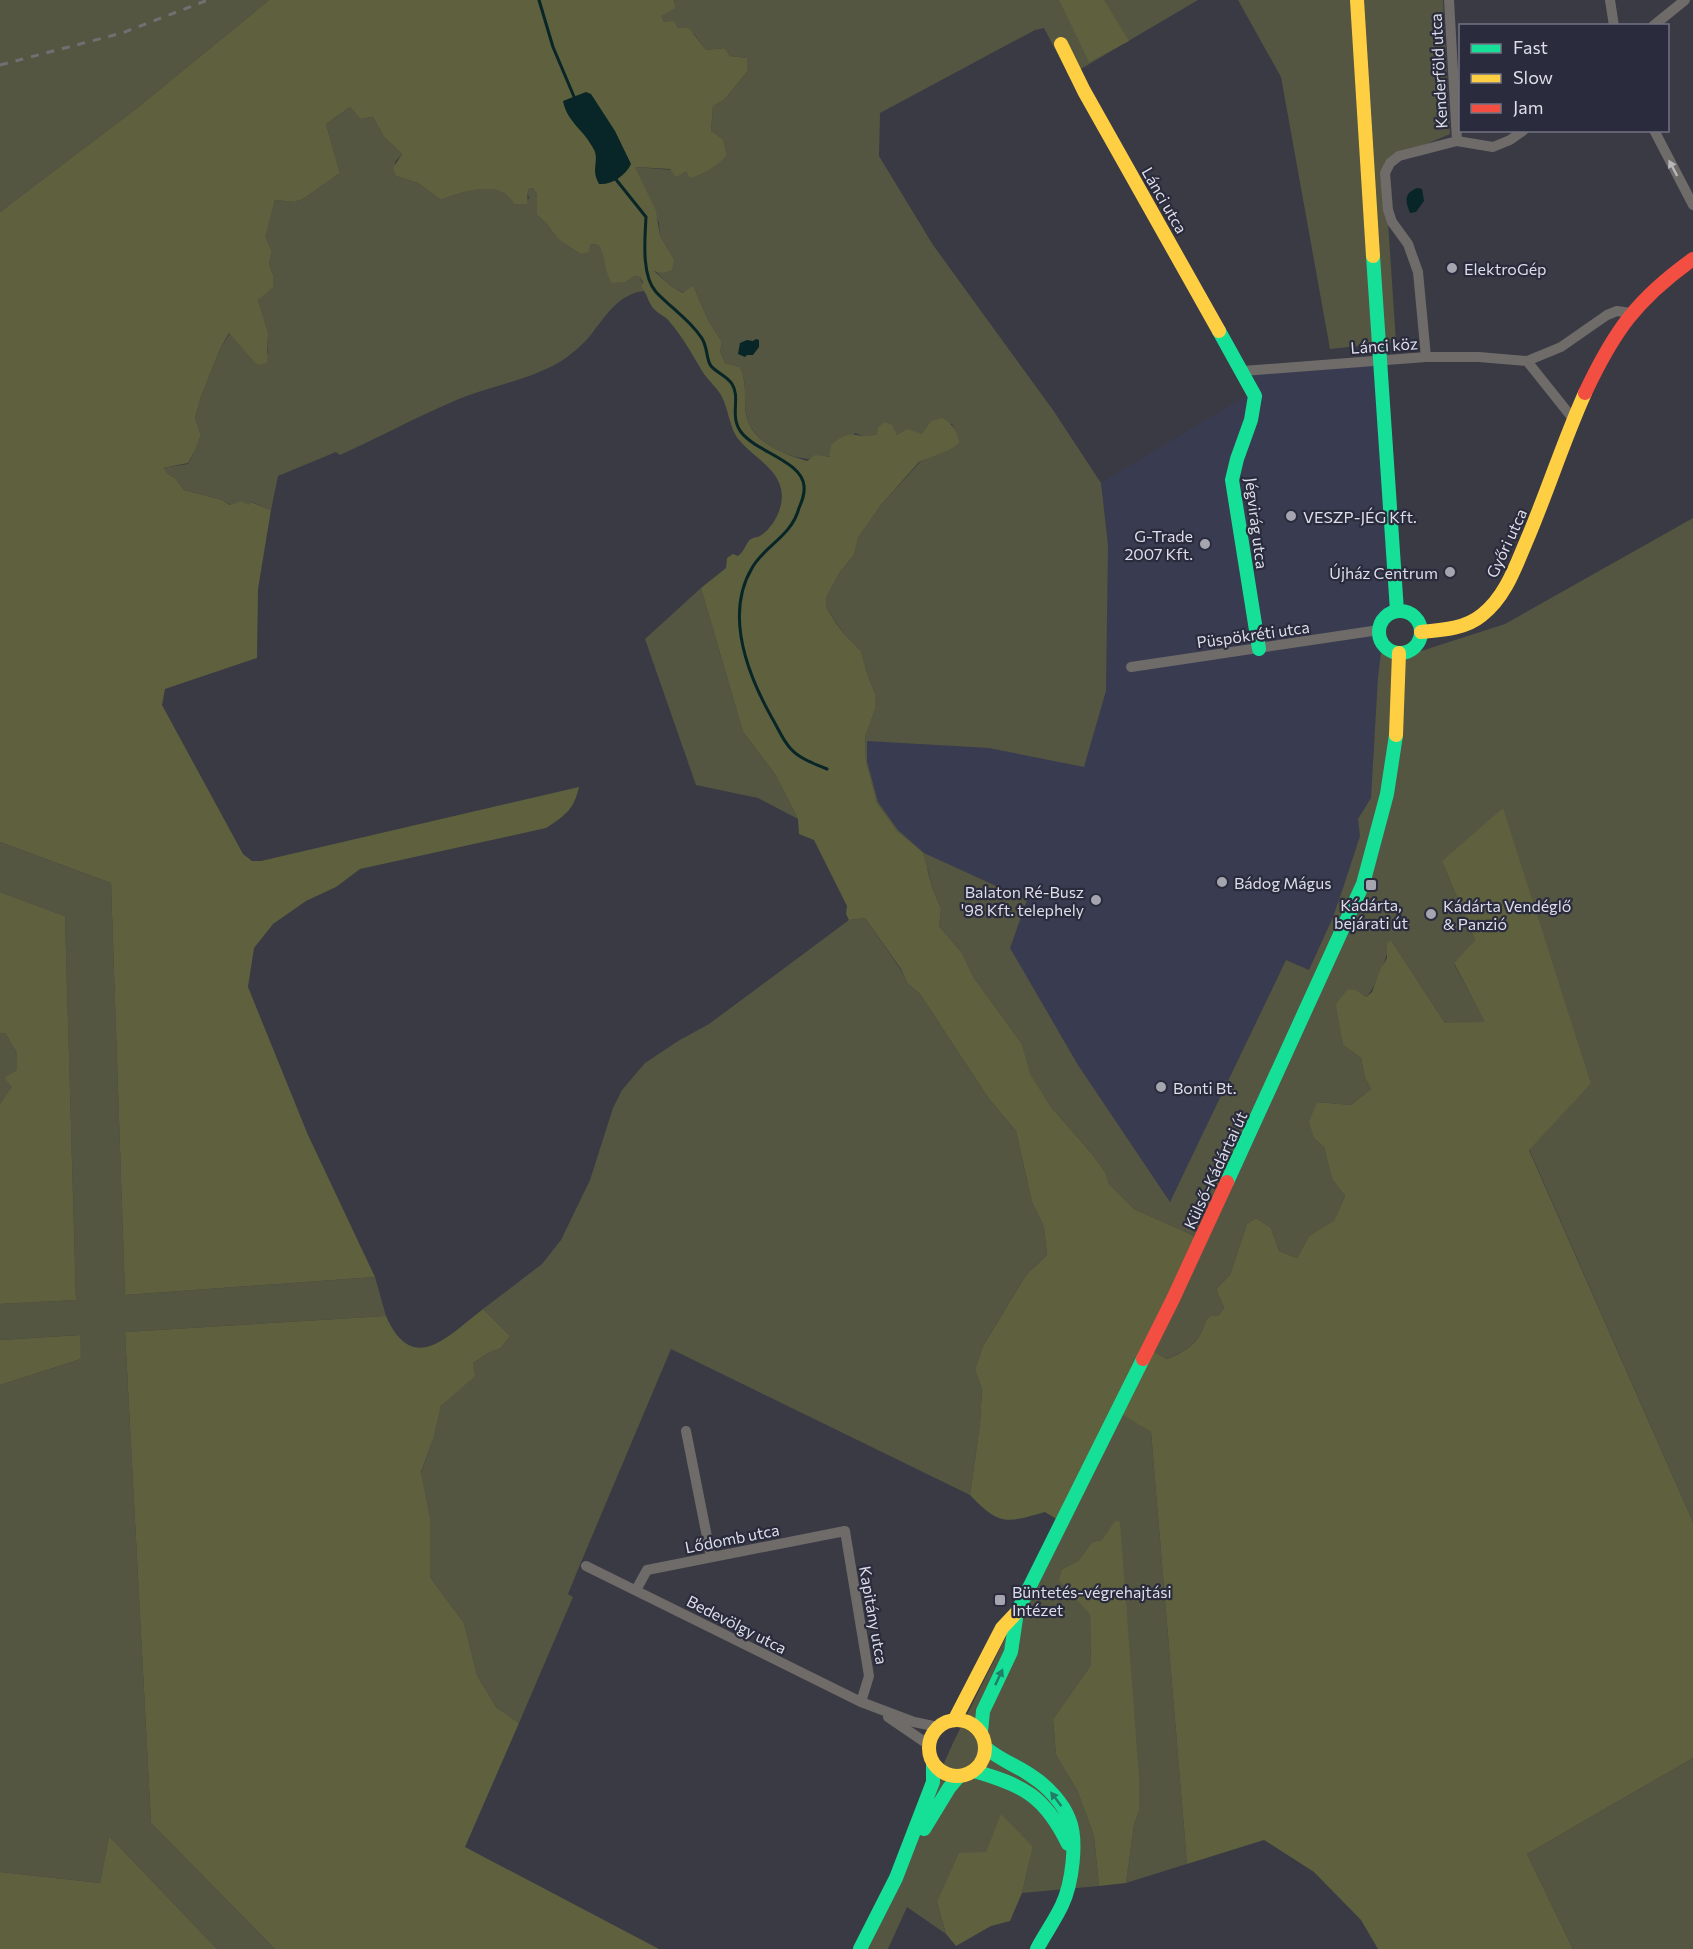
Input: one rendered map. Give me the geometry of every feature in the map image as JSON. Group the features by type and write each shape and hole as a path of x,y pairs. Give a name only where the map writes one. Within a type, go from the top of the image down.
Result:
{"main road":[{"path":"1357,0 1397,611"},
{"name":"Lánci utca","path":"1061,44 1084,91 1243,371"},
{"name":"Győri utca","path":"1421,632 1455,628 1468,623 1480,616 1499,597 1542,506 1596,369 1631,313 1667,277 1693,259"},
{"name":"Jégvirág utca","path":"1243,371 1256,396 1256,410 1237,457 1232,480 1259,649"},
{"path":"1397,611 1407,612 1416,618 1421,632 1416,646 1400,653 1393,652 1383,645 1379,630 1384,618 1397,611"},
{"name":"Külső-Kádártai út","path":"956,1719 1002,1628 1017,1612 1173,1299 1347,923 1375,848 1390,781 1396,736 1400,653"},
{"name":"Külső-Kádártai út","path":"981,1732 983,1711 1011,1652 1017,1612"},
{"path":"896,1878 933,1782 933,1763 929,1745 932,1734 943,1723 956,1719 969,1722 981,1732 986,1748 984,1757 974,1771"},
{"path":"986,1748 1034,1777 1051,1792 1069,1818 1073,1835 1072,1866 1068,1889 1063,1903 1037,1949"},
{"path":"933,1763 944,1773 959,1776 974,1771 1023,1788 1046,1805 1061,1829 1071,1853"},
{"path":"860,1949 896,1878 949,1788 959,1776"}],"street":[{"name":"Kenderföld utca","path":"1449,0 1457,141"},
{"path":"1610,0 1614,24"},
{"path":"1655,24 1685,0"},
{"path":"1426,357 1418,272 1408,244 1392,222 1388,210 1384,173 1390,163 1399,156 1457,141 1493,147 1510,140 1521,132"},
{"path":"1655,132 1693,205"},
{"path":"1574,420 1527,361 1561,347 1607,315 1617,311 1631,313"},
{"name":"Lánci köz","path":"1243,371 1426,357 1479,357 1527,361"},
{"name":"Püspökréti utca","path":"1131,666 1379,630"},
{"path":"686,1431 711,1557"},
{"name":"Lődomb utca","path":"636,1590 647,1570 845,1531"},
{"name":"Kapitány utca","path":"845,1531 869,1676 861,1702"},
{"name":"Bedevölgy utca","path":"586,1566 876,1709 938,1727"},
{"name":"Bedevölgy utca","path":"876,1709 929,1745"}],"shaded area":[{"path":"0,0 269,0 137,108 0,212"},
{"path":"674,0 1198,0 1069,76 1044,28 1035,30 880,113 879,156 933,245 1053,410 1101,483 1108,545 1106,691 1084,767 989,748 867,741 867,761 878,802 898,830 924,853 1027,900 1010,948 1078,1065 1170,1202 1286,960 1309,970 1333,917 1360,836 1358,819 1371,798 1382,645 1393,653 1418,652 1505,624 1693,518 1693,1522 1529,1149 1591,1084 1442,861 1475,940 1454,964 1486,1023 1445,1023 1391,940 1378,979 1366,997 1358,991 1341,1028 1343,1045 1361,1058 1365,1078 1371,1089 1351,1105 1318,1102 1314,1138 1324,1147 1332,1179 1345,1196 1334,1222 1309,1236 1297,1258 1279,1251 1271,1228 1256,1218 1247,1224 1230,1275 1216,1289 1224,1308 1218,1316 1210,1316 1195,1342 1187,1349 1167,1359 1149,1349 1200,1240 1134,1209 1109,1184 1105,1172 1092,1154 1051,1107 1029,1074 1022,1044 974,978 962,953 939,926 941,909 928,870 909,842 897,831 877,803 866,761 865,737 875,710 875,694 861,651 844,634 827,609 826,598 840,572 854,555 858,538 881,505 920,462 960,443 952,424 931,421 922,435 878,434 866,437 855,433 831,455 816,459 792,456 780,451 758,436 751,427 746,411 743,374 740,367 725,363 720,351 722,342 708,320 693,285 684,293 671,286 653,269 662,273 674,259 660,236 659,223 635,167 686,171 711,168 727,154 723,139 711,131 713,106 724,100 747,72 747,58 730,56 725,48 706,50 694,34 664,22 661,16"},
{"path":"1238,0 1443,0 1450,134 1384,162 1396,342 1330,349 1281,77"},
{"path":"586,92 591,94 615,131 631,164 622,176 609,183 599,184 595,173 595,151 568,115 563,101"},
{"path":"350,107 360,119 373,117 384,137 402,154 395,162 396,176 418,183 441,200 478,189 496,190 512,199 529,199 527,189 533,188 537,195 537,215 558,239 580,254 590,249 591,244 598,245 626,282 634,276 640,277 645,291 621,300 583,344 550,367 466,396 340,455 336,452 278,476 271,510 252,502 248,505 231,505 222,500 184,490 175,478 162,468 188,464 195,451 201,435 195,418 220,349 230,333 254,362 268,353 268,332 258,300 265,293 273,275 269,264 272,252 264,237 275,200 294,202 303,199 340,173 326,124"},
{"path":"1417,188 1422,189 1424,201 1416,212 1410,213 1407,198 1410,192"},
{"path":"759,340 759,347 753,355 745,357 738,354 740,343"},
{"path":"1378,362 1389,613 1384,617 1378,630 1382,645 1371,798 1358,819 1360,836 1333,917 1309,970 1286,960 1170,1202 1078,1065 1009,948 1027,900 924,853 898,830 878,802 867,761 867,741 989,748 1084,767 1106,691 1108,545 1101,483 1251,393 1244,372"},
{"path":"701,588 743,732 775,774 798,819 758,798 696,785 645,639"},
{"path":"0,842 111,883 125,1295 375,1277 386,1316 125,1332 151,1823 275,1949 217,1949 109,1836 100,1883 0,1872 0,1385 81,1359 79,1335 0,1340 0,1304 76,1300 65,916 0,892"},
{"path":"865,918 901,970 907,983 920,994 989,1099 1016,1131 1032,1202 1044,1227 1047,1255 1026,1275 983,1346 975,1370 982,1389 980,1424 970,1495 671,1349 568,1594 573,1597 519,1723 496,1707 477,1675 464,1623 430,1577 430,1517 421,1473 434,1437 441,1406 454,1393 473,1363 501,1348 510,1336 483,1309 542,1264 561,1240 590,1180 613,1108 622,1090 645,1063 709,1024 849,920"},
{"path":"0,1033 5,1033 17,1053 17,1071 4,1078 13,1087 0,1104"},
{"path":"1118,1411 1151,1432 1187,1864 1126,1883 1134,1825 1139,1811 1102,1540 1092,1542 1078,1561 1062,1569 1090,1613 1091,1665 1053,1719 1056,1755 1077,1790 1094,1836 1099,1886 1022,1893 1033,1847 986,1852 937,1902 946,1934 907,1907 888,1949 861,1949 953,1743"},
{"path":"1693,1758 1693,1949 1573,1949 1527,1854"}],"green space":[{"path":"269,0 674,0 675,8 661,16 664,22 673,21 678,28 689,28 706,50 725,48 730,56 747,58 747,72 724,100 713,106 711,131 723,139 727,154 720,162 690,178 686,171 676,177 670,169 635,167 656,211 660,236 674,259 672,270 662,273 654,271 683,293 693,285 708,320 722,342 720,351 725,363 740,367 743,374 746,412 751,427 763,441 780,451 807,461 815,455 829,457 831,445 839,439 850,435 877,434 878,427 885,422 892,425 897,435 907,429 922,434 931,421 942,418 956,431 960,443 919,462 881,505 858,538 854,555 840,572 826,598 827,609 844,634 861,651 875,694 875,710 865,737 866,761 877,803 897,831 923,853 932,887 941,909 939,926 962,953 974,978 1022,1044 1030,1074 1051,1107 1092,1154 1105,1172 1109,1184 1134,1209 1200,1240 1149,1349 1167,1359 1187,1349 1195,1342 1210,1316 1218,1316 1224,1308 1216,1289 1230,1275 1247,1224 1256,1218 1271,1228 1279,1251 1297,1258 1309,1236 1334,1221 1345,1196 1332,1179 1324,1147 1314,1138 1309,1122 1317,1102 1351,1105 1371,1089 1365,1078 1361,1058 1343,1045 1336,1004 1348,989 1358,991 1366,997 1372,992 1387,958 1387,943 1391,940 1445,1023 1485,1022 1454,963 1475,940 1442,861 1503,808 1591,1084 1529,1150 1693,1522 1693,1758 1527,1854 1573,1949 1378,1949 1361,1920 1314,1872 1264,1840 1187,1864 1151,1432 1118,1412 1063,1523 1045,1512 1012,1520 996,1517 970,1495 980,1424 982,1389 975,1370 983,1346 1026,1275 1047,1255 1044,1227 1032,1202 1016,1131 989,1099 920,994 907,983 901,969 865,918 849,920 846,914 847,906 814,840 799,834 798,819 775,774 743,732 701,588 726,568 727,558 733,554 738,556 749,540 760,536 774,522 780,509 782,496 779,482 775,475 736,436 721,395 704,374 674,327 653,308 641,287 643,282 640,277 634,276 626,282 612,283 598,245 591,244 589,252 580,254 558,239 537,215 537,195 533,188 528,189 527,204 514,204 500,191 490,189 469,191 441,200 418,183 396,176 393,168 402,154 384,137 373,117 360,119 350,107 326,124 340,173 303,199 294,202 275,200 265,237 272,252 269,264 273,275 273,287 258,300 268,332 267,363 258,365 254,362 229,333 220,349 201,397 195,418 201,435 195,451 188,463 163,468 184,490 222,500 230,505 242,501 248,505 251,502 271,510 258,589 257,658 165,689 162,705 243,854 252,861 261,861 579,787 575,801 568,811 546,828 360,869 336,887 306,901 273,924 254,948 248,987 308,1135 375,1277 125,1295 111,883 0,842 0,212 137,108"},
{"path":"1059,0 1104,0 1129,41 1089,62"},
{"path":"0,892 65,916 76,1300 0,1304 0,1104 12,1087 4,1078 17,1070 17,1053 5,1033 0,1033"},
{"path":"483,1309 510,1336 501,1348 473,1363 475,1376 441,1406 434,1437 421,1472 430,1517 430,1577 464,1623 477,1675 496,1707 519,1723 465,1847 659,1949 275,1949 151,1823 125,1332 386,1316 396,1334 408,1344 419,1348 431,1346 444,1339"},
{"path":"80,1335 81,1359 0,1385 0,1340"},
{"path":"1115,1521 1120,1522 1139,1777 1139,1811 1134,1825 1126,1883 1099,1886 1094,1836 1077,1790 1056,1755 1053,1719 1091,1665 1090,1614 1059,1580 1062,1569 1078,1561 1092,1542 1102,1540"},
{"path":"1001,1814 1033,1847 1022,1893 1010,1921 991,1926 956,1946 946,1934 937,1902 959,1853 986,1852"},
{"path":"109,1836 217,1949 0,1949 0,1872 100,1883"}],"waterway":[{"path":"539,0 553,47 575,99"},
{"path":"614,177 646,217 645,256 651,285 696,331 703,341 711,366 732,384 736,395 736,420 741,432 748,439 787,463 801,477 804,495 795,518 784,534 757,560 744,586 740,605 740,625 742,644 755,683 783,738 799,756 827,769"}],"railway":[{"path":"0,65 122,33 208,0"}],"traffic: fast":[{"path":"1373,256 1397,611"},
{"path":"1219,331 1255,396 1251,420 1232,480 1259,649"},
{"path":"1400,611 1415,617 1421,632 1415,647 1400,653 1385,647 1379,632 1385,617 1400,611"},
{"path":"1227,1182 1363,884 1387,794 1396,735"},
{"path":"981,1732 983,1711 1011,1652 1017,1612 1143,1359"},
{"path":"986,1748 1044,1785 1063,1807 1072,1828 1073,1862 1069,1886 1059,1911 1037,1949"},
{"path":"860,1949 896,1878 933,1782 933,1763"},
{"path":"974,1771 1006,1782 1031,1795 1050,1814 1068,1844"},
{"path":"924,1829 959,1776"}],"traffic: slow":[{"path":"1357,0 1373,256"},
{"path":"1061,44 1084,91 1219,331"},
{"path":"1421,632 1453,628 1468,623 1482,615 1497,600 1513,572 1534,524 1585,393"},
{"path":"1396,735 1399,653"},
{"path":"955,1719 1002,1628 1017,1612"},
{"path":"951,1720 963,1720 973,1724 981,1732 985,1748 981,1764 973,1772 963,1776 951,1776 941,1772 933,1764 929,1754 929,1742 933,1732 941,1724 951,1720"}],"traffic: jam":[{"path":"1585,393 1606,352 1629,318 1657,288 1693,259"},
{"path":"1143,1359 1227,1182"}],"place":[{"name":"ElektroGép","path":"1452,268"},
{"name":"VESZP-JÉG Kft.","path":"1291,516"},
{"name":"G-Trade 2007 Kft.","path":"1205,544"},
{"name":"Újház Centrum","path":"1450,572"},
{"name":"Bádog Mágus","path":"1222,882"},
{"name":"Kádárta, bejárati út","path":"1371,885"},
{"name":"Balaton Ré-Busz '98 Kft. telephely","path":"1096,900"},
{"name":"Kádárta Vendéglő & Panzió","path":"1431,914"},
{"name":"Bonti Bt.","path":"1161,1087"},
{"name":"Büntetés-végrehajtási Intézet","path":"1000,1600"}]}
